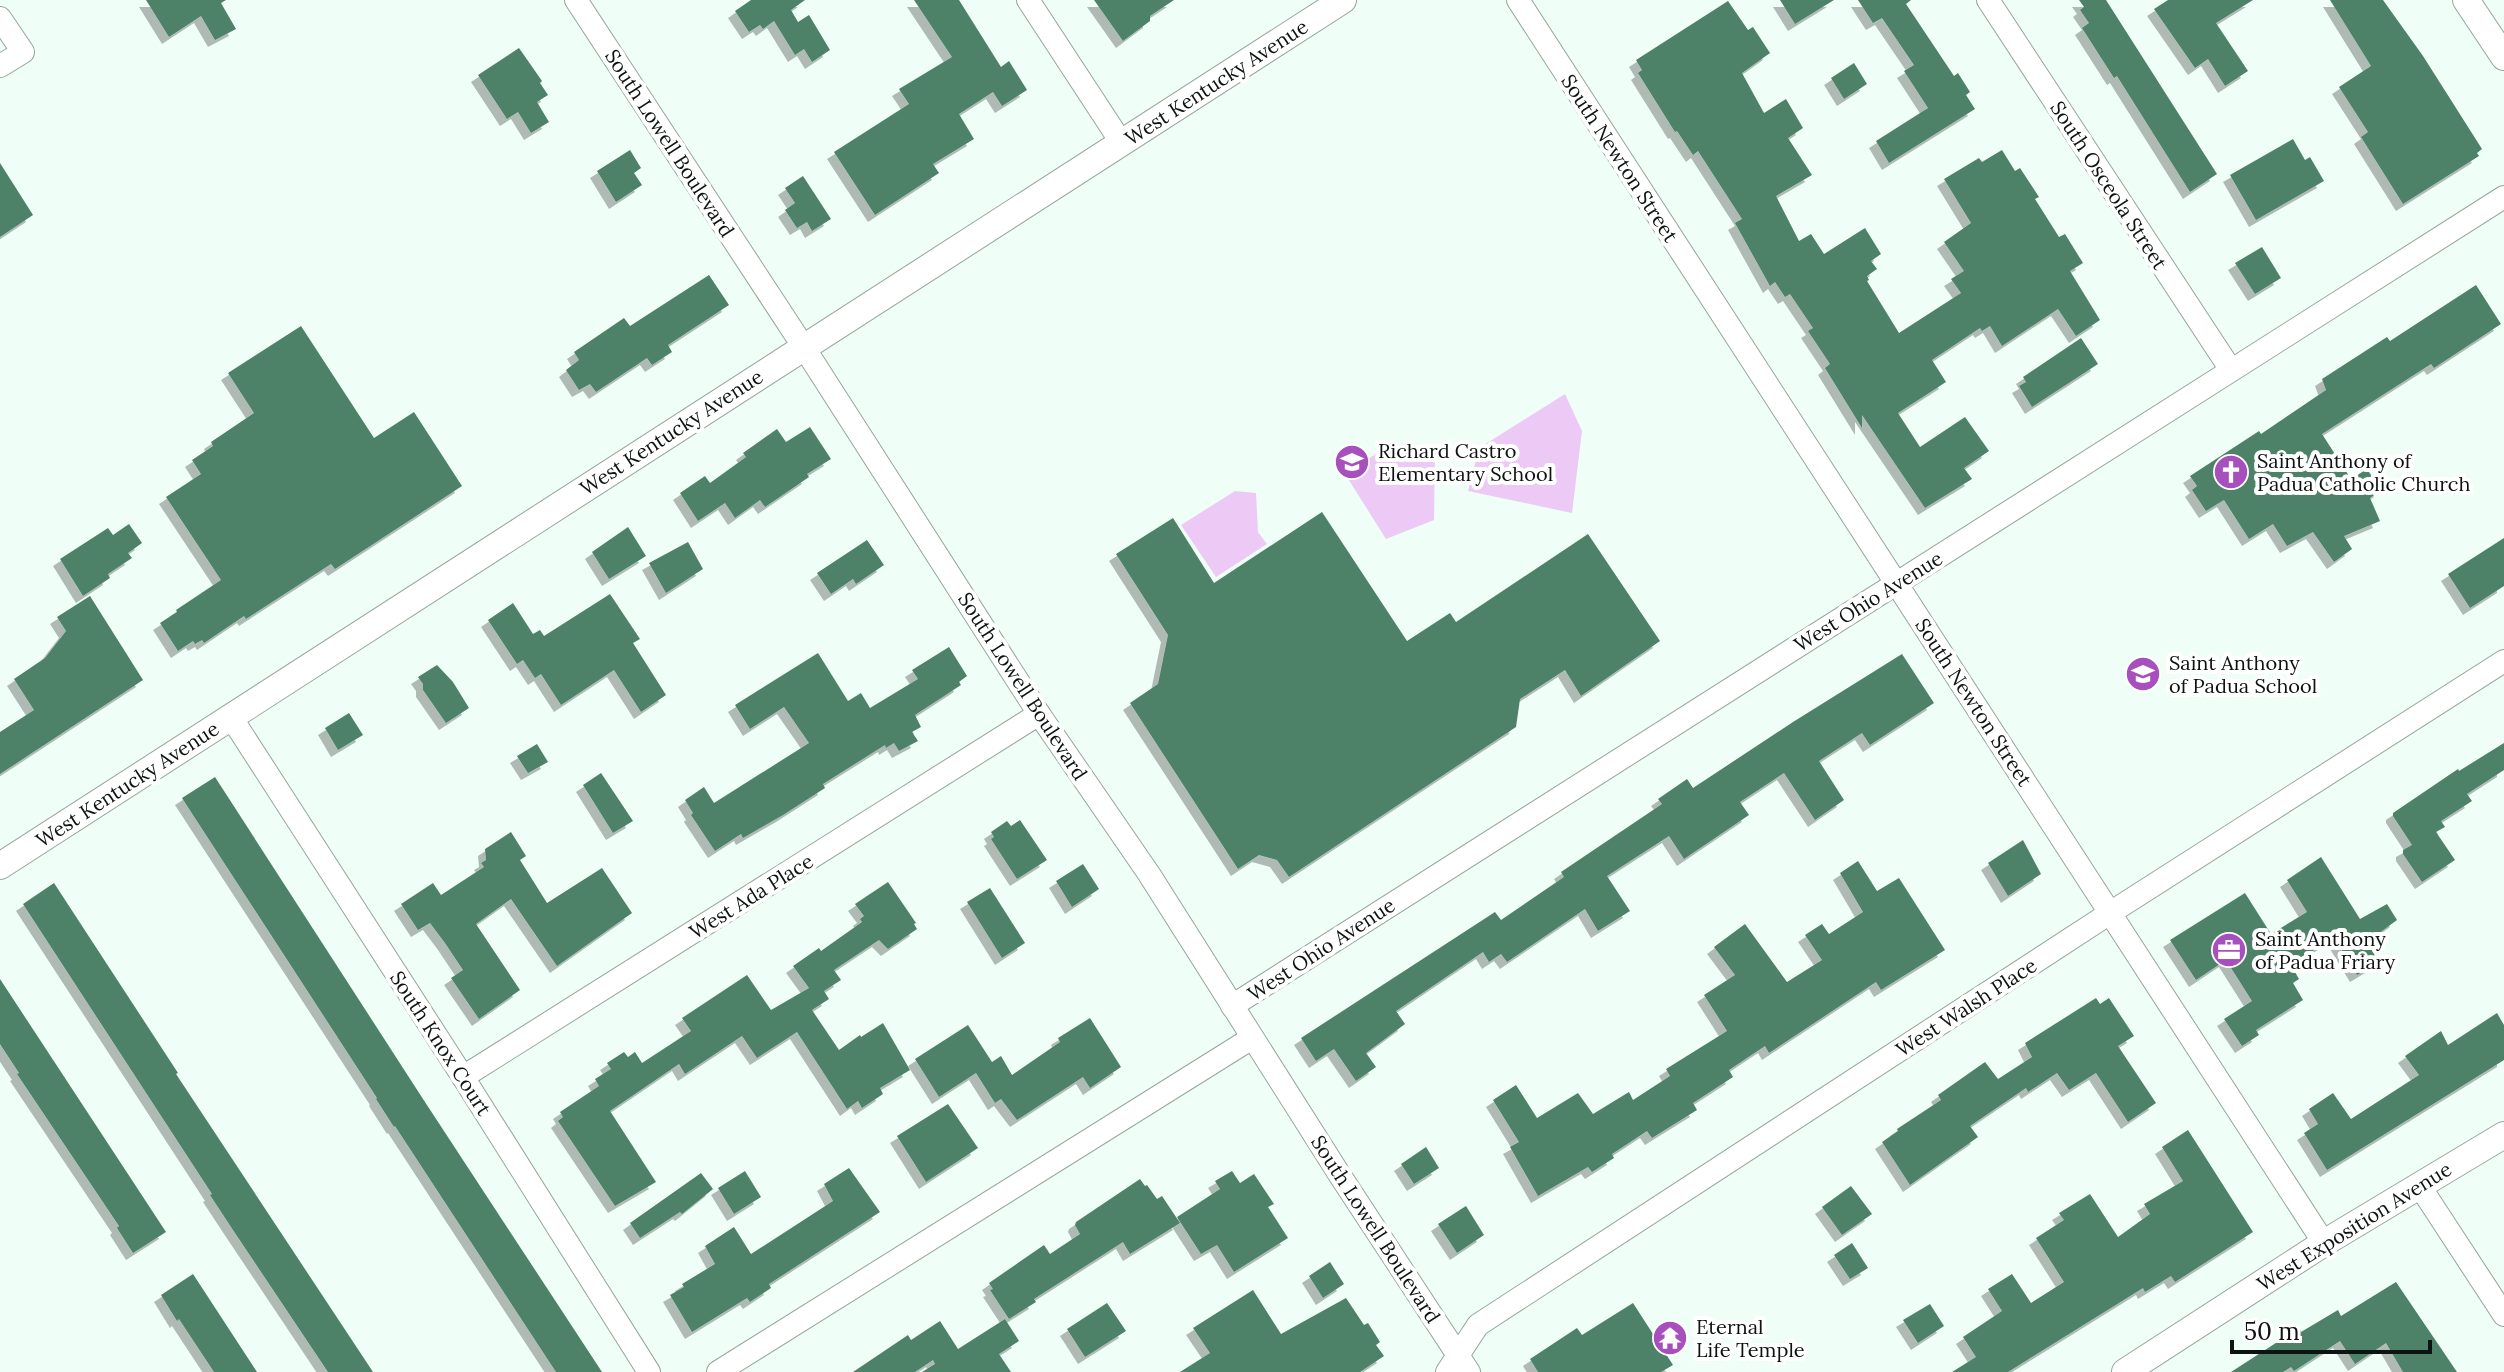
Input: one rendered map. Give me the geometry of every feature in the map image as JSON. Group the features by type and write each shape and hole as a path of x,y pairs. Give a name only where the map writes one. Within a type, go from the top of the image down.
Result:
{"street":[{"name":"South Lowell Boulevard","path":"576,0 1039,714 1149,874 1458,1367"},
{"path":"1028,0 1121,142"},
{"name":"West Kentucky Avenue","path":"0,866 1343,0"},
{"name":"South Newton Street","path":"1518,0 2324,1243"},
{"name":"South Osceola Street","path":"1988,0 2231,370"},
{"path":"2466,0 2504,57"},
{"path":"0,18 23,52 0,66"},
{"name":"West Ohio Avenue","path":"1232,1006 2504,197"},
{"name":"West Walsh Place","path":"1458,1367 1478,1325 2110,913 2504,661"},
{"name":"West Ada Place","path":"463,1077 1039,714"},
{"name":"South Knox Court","path":"231,717 649,1372"},
{"path":"718,1372 1252,1038"},
{"name":"West Exposition Avenue","path":"2127,1372 2324,1243 2504,1135"},
{"path":"2419,1185 2504,1315"}],"shaded area":[{"path":"1565,394 1582,431 1572,513 1468,491 1479,448"},
{"path":"1385,448 1435,451 1434,520 1386,539 1345,474"},
{"path":"1235,491 1256,493 1258,532 1267,544 1216,577 1181,525"}],"building":[{"path":"146,0 226,0 221,3 236,29 215,40 201,16 169,37"},
{"path":"751,0 805,0 791,10 798,22 809,15 830,50 812,62 804,49 795,55 774,21 763,29 760,25 749,32 735,11"},
{"path":"914,0 959,0 1001,67 1009,61 1027,90 1002,106 993,92 959,114 974,139 933,164 939,173 875,215 834,152 909,104 899,89 952,57"},
{"path":"1094,0 1174,0 1150,16 1150,21 1123,41"},
{"path":"1780,0 1834,0 1795,24"},
{"path":"1858,0 1911,0 1906,4 1954,76 1958,73 1970,92 1966,95 1975,109 1889,163 1876,141 1928,108 1904,71 1914,65 1882,18 1873,23"},
{"path":"2079,0 2106,0 2217,174 2190,192 2117,76 2114,78 2082,28 2089,23 2080,10 2084,7"},
{"path":"2168,0 2253,0 2216,23 2248,71 2225,86 2208,59 2195,68 2154,9"},
{"path":"2330,0 2383,0 2482,149 2477,153 2479,156 2403,204 2361,137 2368,132 2339,87 2371,66"},
{"path":"1728,1 1748,30 1753,27 1770,53 1742,73 1764,113 1786,99 1803,128 1788,138 1812,175 1776,196 1799,241 1811,234 1824,254 1865,228 1881,254 1871,261 1877,269 1867,276 1867,281 1899,333 1961,293 1951,279 1964,271 1944,242 1971,223 1944,179 1979,158 1982,162 2002,150 2015,171 2020,168 2059,237 2065,234 2083,263 2070,271 2100,320 2076,336 2058,309 2002,346 1990,326 1982,331 1980,328 1932,360 1946,382 1898,413 1920,447 1965,417 1989,451 1964,468 1972,479 1925,508 1862,415 1862,428 1825,368 1830,364 1808,331 1813,328 1790,294 1785,297 1775,282 1770,286 1735,223 1742,219 1698,151 1693,155 1675,132 1638,73 1642,70 1636,60"},
{"path":"519,48 548,95 537,102 549,122 531,133 518,112 507,119 478,75"},
{"path":"1854,63 1867,84 1844,99 1831,78"},
{"path":"2293,139 2305,160 2310,157 2324,181 2256,220 2230,175"},
{"path":"630,150 641,168 634,173 642,185 616,202 597,171"},
{"path":"0,163 33,215 0,237"},
{"path":"803,176 831,219 812,231 807,222 797,228 785,210 795,203 785,188"},
{"path":"2262,247 2281,278 2255,294 2235,263"},
{"path":"709,275 729,305 668,345 672,352 652,365 647,358 596,392 590,384 579,390 566,370 579,360 574,352 624,318 630,326"},
{"path":"2476,285 2501,324 2434,368 2431,364 2322,434 2351,479 2367,469 2381,490 2370,498 2380,521 2344,536 2352,549 2334,562 2313,532 2287,546 2273,524 2249,539 2224,500 2206,511 2192,490 2197,486 2190,476 2259,431 2261,434 2326,390 2322,379 2387,337 2390,341"},
{"path":"301,326 374,438 414,412 462,486 335,569 331,564 204,643 202,640 195,644 193,641 178,651 160,623 221,580 166,497 201,474 192,460 213,446 211,442 254,413 228,373"},
{"path":"2081,338 2098,364 2032,407 2019,386 2026,382 2023,377"},
{"path":"810,427 831,459 765,507 760,500 735,518 725,503 698,521 680,493 705,476 710,483 746,457 743,453 777,429 786,442"},
{"path":"1322,512 1407,641 1450,613 1456,622 1588,534 1660,641 1581,696 1565,670 1520,699 1516,727 1289,877 1277,860 1259,855 1238,869 1130,703 1158,684 1168,635 1116,554 1173,518 1214,583"},
{"path":"129,524 142,543 128,553 132,558 108,574 110,578 83,596 60,559 108,528 113,535"},
{"path":"628,527 646,556 609,579 592,552"},
{"path":"2504,538 2504,586 2470,608 2448,574"},
{"path":"867,540 884,565 856,584 853,579 831,594 817,573"},
{"path":"688,542 703,569 666,593 649,563"},
{"path":"610,594 640,639 633,643 666,695 641,712 614,670 561,705 541,674 535,678 523,660 517,664 488,620 513,603 533,634 540,630 544,636"},
{"path":"90,596 143,680 0,774 0,732 34,710 14,679 45,658 66,631 57,617"},
{"path":"949,647 967,676 959,682 961,685 915,715 921,727 912,732 918,741 899,751 894,743 886,748 885,745 823,784 825,788 783,815 743,838 741,834 715,851 691,815 693,813 685,800 704,787 714,803 809,743 784,707 750,729 735,705 818,653 848,701 861,693 870,708 918,679 912,670"},
{"path":"1902,654 1934,703 1870,745 1862,733 1819,761 1844,800 1815,820 1784,773 1740,802 1749,815 1684,859 1669,836 1607,876 1630,911 1598,931 1585,909 1507,962 1501,954 1489,962 1483,952 1396,1011 1405,1024 1366,1053 1376,1067 1356,1081 1334,1049 1316,1061 1301,1038 1495,912 1501,920 1564,877 1561,872 1662,804 1658,799 1687,779 1693,788"},
{"path":"437,665 453,682 469,708 446,723 423,690 418,677"},
{"path":"349,713 363,735 338,750 325,728"},
{"path":"2504,743 2504,770 2467,794 2472,801 2441,821 2445,827 2436,832 2455,860 2422,882 2403,854 2403,850 2412,845 2393,813 2458,769"},
{"path":"537,744 548,762 528,773 517,756"},
{"path":"601,773 633,821 613,833 583,785"},
{"path":"215,777 602,1372 556,1372 394,1127 182,798"},
{"path":"1020,820 1047,860 1017,879 991,839 994,837 991,832 1007,821 1011,826"},
{"path":"511,832 526,856 520,860 547,903 602,868 632,913 557,966 511,899 476,924 520,990 479,1019 451,978 463,970 445,943 430,923 418,930 401,904 433,883 441,895 484,867 481,863 486,860 485,849"},
{"path":"2023,840 2041,874 2008,896 1988,863"},
{"path":"2321,857 2360,919 2387,904 2397,920 2367,942 2379,962 2357,975 2334,937 2291,965 2299,979 2293,983 2303,1000 2256,1030 2259,1035 2242,1046 2224,1019 2252,1001 2226,960 2196,980 2170,940 2245,893 2271,934 2307,912 2287,880"},
{"path":"1858,861 1877,891 1899,878 1945,950 1881,990 1876,982 1769,1053 1765,1046 1729,1070 1733,1077 1693,1103 1697,1110 1652,1138 1647,1131 1612,1154 1614,1158 1592,1172 1588,1167 1538,1196 1510,1147 1519,1142 1493,1100 1516,1085 1537,1118 1578,1093 1593,1114 1629,1092 1633,1100 1670,1076 1666,1069 1727,1031 1704,995 1735,975 1714,947 1745,924 1787,982 1822,960 1805,935 1822,924 1829,934 1863,912 1840,873"},
{"path":"1083,864 1099,889 1072,907 1056,881"},
{"path":"888,882 917,929 888,949 879,940 834,970 841,980 824,991 829,999 812,1010 839,1050 883,1023 910,1070 880,1088 883,1094 862,1108 858,1101 847,1109 797,1032 757,1058 742,1036 685,1074 679,1064 610,1111 656,1182 615,1206 558,1121 563,1117 560,1112 599,1086 595,1079 611,1069 607,1063 624,1052 628,1057 635,1052 642,1063 691,1031 682,1018 747,975 771,1010 809,988 793,966 819,948 821,951 862,922 860,919 864,916 855,904"},
{"path":"54,883 373,1372 328,1372 210,1195 23,904"},
{"path":"990,888 1025,943 1002,958 967,902"},
{"path":"0,979 166,1232 133,1253 117,1228 119,1226 0,1044"},
{"path":"2096,998 2100,1004 2109,998 2134,1036 2118,1046 2156,1103 2128,1122 2096,1073 2069,1090 2057,1073 2028,1092 2026,1088 1970,1126 1978,1137 1910,1185 1882,1142 1941,1100 1938,1095 1985,1062 1998,1079 2032,1057 2025,1043"},
{"path":"2497,1013 2504,1025 2504,1060 2327,1170 2304,1133 2318,1124 2309,1109 2333,1093 2351,1119 2419,1075 2405,1056 2441,1031 2448,1045"},
{"path":"1090,1018 1121,1067 1090,1088 1083,1077 1017,1120 1001,1099 995,1103 976,1073 939,1097 915,1059 968,1025 992,1062 1001,1056 1012,1075 1060,1042 1058,1038"},
{"path":"948,1104 978,1148 926,1182 897,1136"},
{"path":"2188,1130 2253,1232 2175,1282 2171,1276 2145,1292 2143,1288 2008,1372 1952,1372 1976,1357 1963,1337 2002,1311 1988,1289 2012,1274 2031,1303 2064,1282 2036,1238 2064,1220 2059,1213 2090,1194 2118,1237 2150,1214 2144,1204 2183,1181 2162,1147"},
{"path":"1426,1147 1439,1168 1414,1184 1401,1164"},
{"path":"849,1168 880,1212 769,1284 771,1288 750,1302 747,1298 692,1332 670,1295 715,1264 705,1246 734,1227 751,1254 833,1201 824,1184"},
{"path":"745,1171 761,1197 734,1214 718,1188"},
{"path":"1232,1171 1240,1183 1254,1174 1274,1204 1268,1207 1288,1238 1234,1272 1217,1245 1201,1254 1177,1217 1220,1189 1215,1181"},
{"path":"701,1173 713,1189 682,1214 680,1212 640,1238 630,1223"},
{"path":"1140,1179 1157,1199 1162,1196 1180,1223 1130,1254 1123,1242 1034,1299 1036,1302 1009,1319 990,1290 993,1289 989,1283 1044,1245 1050,1254 1080,1234 1076,1222"},
{"path":"1851,1186 1872,1214 1842,1235 1822,1207"},
{"path":"1466,1206 1484,1235 1457,1253 1438,1224"},
{"path":"1852,1243 1868,1268 1850,1279 1834,1255"},
{"path":"1330,1262 1344,1284 1323,1298 1309,1276"},
{"path":"193,1274 257,1372 214,1372 179,1319 177,1321 161,1295"},
{"path":"2396,1282 2457,1372 2403,1372 2386,1343 2355,1364 2340,1341 2294,1371 2291,1367 2283,1372 2231,1372 2299,1328 2301,1332 2338,1310 2341,1316"},
{"path":"1253,1290 1281,1334 1346,1298 1364,1325 1368,1323 1380,1342 1376,1345 1384,1356 1360,1372 1180,1372 1210,1353 1193,1328"},
{"path":"1107,1303 1126,1331 1085,1357 1067,1329"},
{"path":"1633,1303 1673,1365 1661,1372 1538,1372 1530,1359 1577,1328 1582,1335"},
{"path":"1930,1304 1944,1326 1918,1343 1903,1320"},
{"path":"1005,1319 1019,1341 999,1354 1011,1372 922,1372 935,1364 933,1360 915,1372 853,1372 908,1335 911,1340 940,1321 958,1349"}],"place":[{"name":"Richard Castro Elementary School","path":"1352,462"},
{"name":"Saint Anthony of Padua Catholic Church","path":"2231,472"},
{"name":"Saint Anthony of Padua School","path":"2143,674"},
{"name":"Saint Anthony of Padua Friary","path":"2229,950"},
{"name":"Eternal Life Temple","path":"1670,1338"}]}
